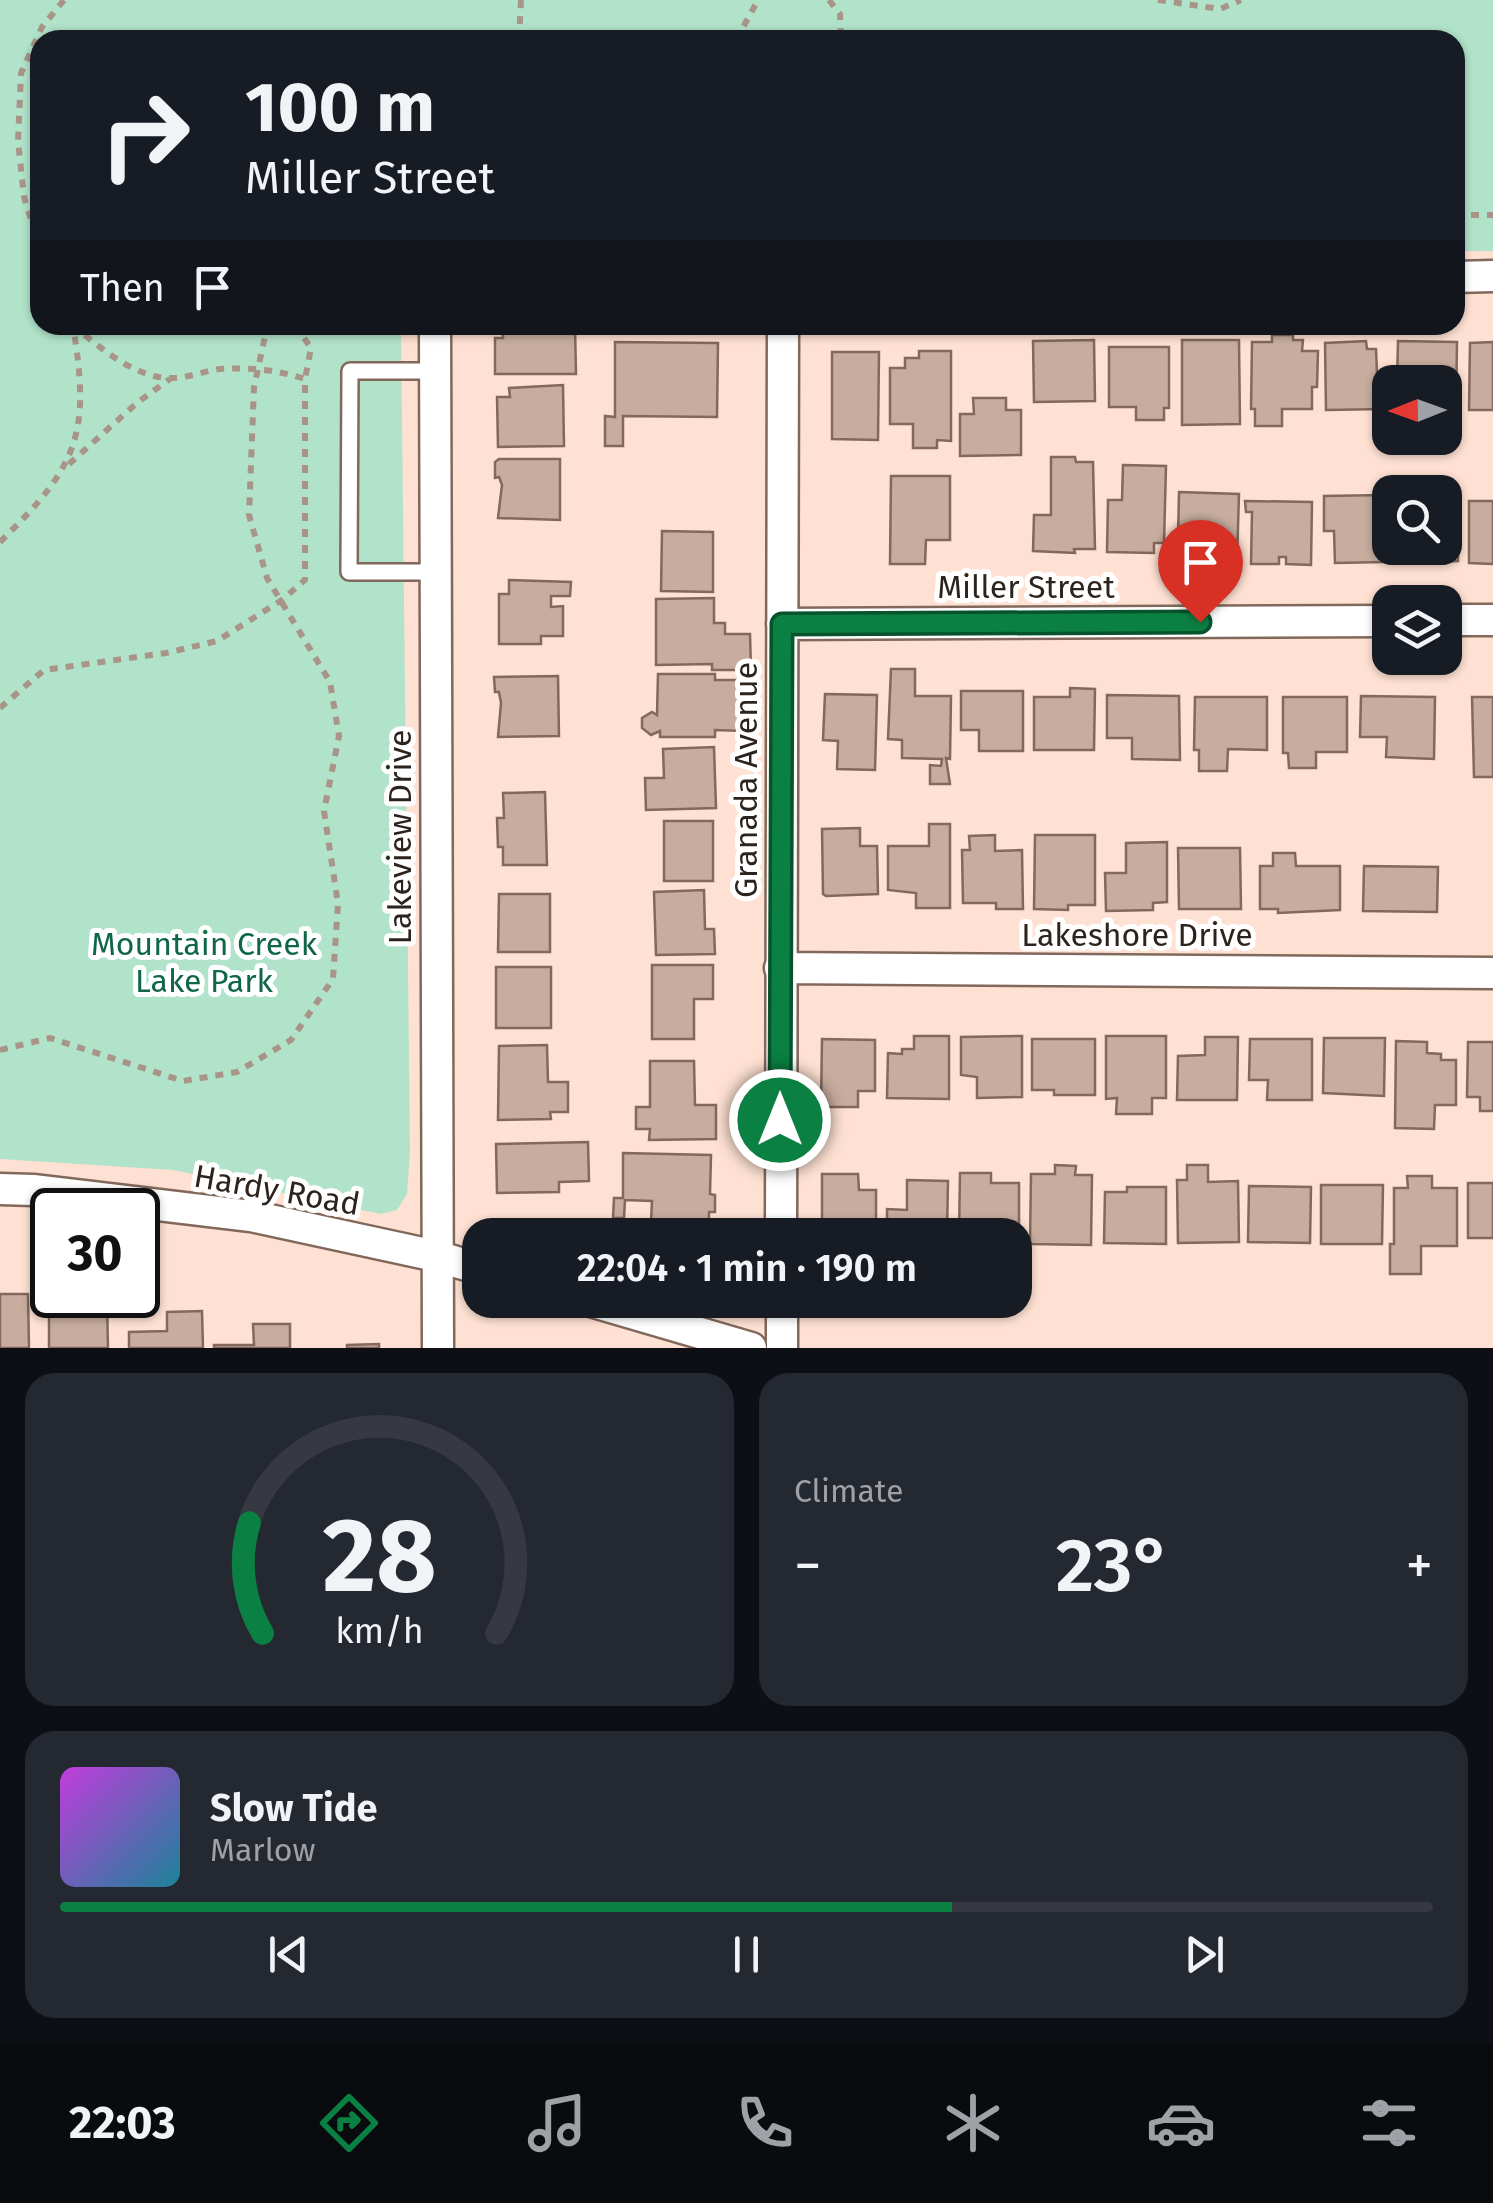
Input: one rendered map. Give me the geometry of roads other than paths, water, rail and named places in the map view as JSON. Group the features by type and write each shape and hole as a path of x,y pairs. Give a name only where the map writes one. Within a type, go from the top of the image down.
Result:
{"street":[{"path":"1465,276 1493,276"},
{"name":"Lakeview Drive","path":"435,335 438,1348"},
{"name":"Granada Avenue","path":"781,1218 783,335"},
{"path":"1462,620 1493,620"},
{"name":"Miller Street","path":"782,624 1372,621"},
{"name":"Lakeshore Drive","path":"780,968 1493,973"},
{"name":"Hardy Road","path":"0,1189 251,1216 462,1264"},
{"path":"648,1318 751,1348"},
{"path":"782,1318 782,1348"}],"lane":[{"path":"435,371 350,371 349,572 435,572"}],"park label":[{"name":"Mountain Creek Lake Park","path":"204,962"}]}
